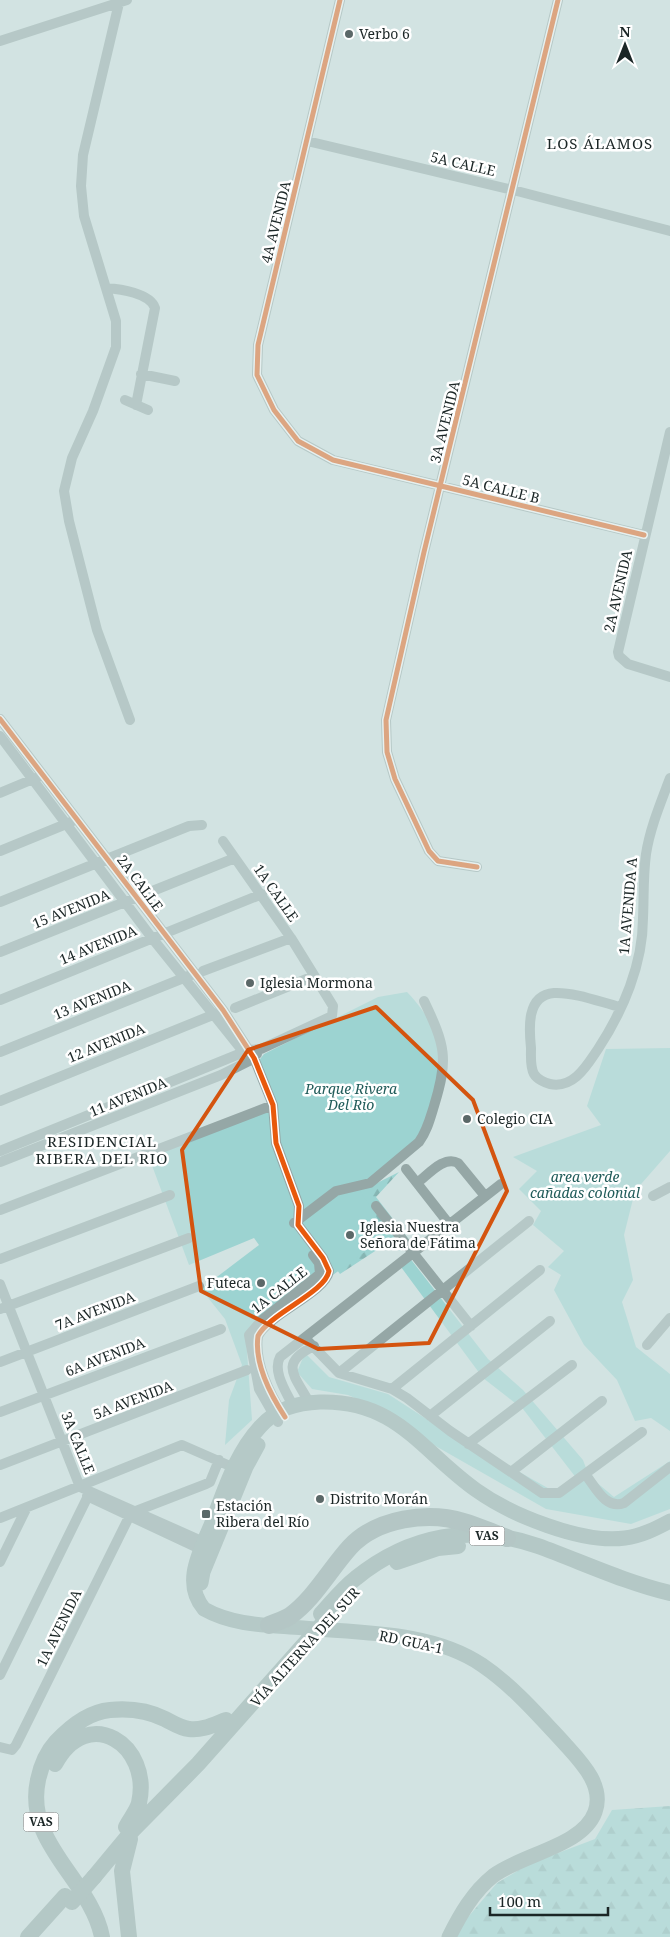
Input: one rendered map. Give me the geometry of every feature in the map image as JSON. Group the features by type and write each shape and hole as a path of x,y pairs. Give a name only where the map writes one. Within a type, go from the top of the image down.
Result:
{"highway":[{"path":"269,1625 286,1619 295,1612 351,1546 381,1526 409,1519 438,1517 464,1522 507,1538"},
{"name":"VÍA ALTERNA DEL SUR","path":"130,1828 267,1681 355,1579 403,1548 434,1538 467,1534 507,1538 536,1546 601,1571 670,1593"},
{"name":"VÍA ALTERNA DEL SUR","path":"326,1614 384,1568 405,1558 438,1548 465,1545 500,1548 532,1556 648,1599 670,1604"},
{"name":"VÍA ALTERNA DEL SUR","path":"28,1937 91,1874 226,1720 248,1702"},
{"name":"VAS","path":"102,1937 100,1926 89,1903 53,1851 42,1829 36,1789 41,1767 51,1748 67,1730 86,1718 107,1710 145,1711 190,1729 204,1728 226,1720"},
{"name":"VÍA ALTERNA DEL SUR","path":"113,1937 98,1898 61,1845 52,1826 47,1809 46,1790 51,1771 60,1754 73,1741 89,1733 102,1733 118,1740 128,1750 139,1770 141,1789 139,1805 130,1828"},
{"path":"129,1937 122,1871 130,1828"},
{"name":"VÍA ALTERNA DEL SUR","path":"40,1937 68,1899"}],"main road":[{"path":"213,1615 204,1609 194,1590 193,1572 205,1544 233,1464 250,1441 282,1414 309,1402 348,1402 369,1408 385,1416 425,1446 476,1490 520,1515 546,1525 607,1539 638,1536 670,1521"},
{"path":"213,1615 202,1584 206,1565 205,1544 232,1504 256,1447 282,1414"},
{"path":"232,1504 229,1488 233,1464"},
{"name":"RD GUA-1","path":"213,1615 238,1622 384,1634 430,1643 455,1652 481,1664 508,1685 588,1771 597,1796 596,1810 591,1822 578,1835 513,1863 493,1876 470,1900 449,1937"}],"street":[{"name":"4A AVENIDA","path":"298,441 264,394 257,375 258,345 340,0"},
{"name":"3A AVENIDA","path":"477,867 438,861 429,851 395,779 387,752 386,720 440,485 558,0"},
{"path":"0,41 123,2"},
{"path":"123,2 83,155 81,186 84,216 116,321 116,347 93,411 72,458 64,491 68,521 97,630 130,720"},
{"name":"5A CALLE","path":"308,141 513,190 670,231"},
{"path":"106,288 147,298 154,302 155,314 136,405"},
{"path":"142,374 175,381"},
{"path":"125,400 148,410"},
{"name":"2A AVENIDA","path":"670,432 644,535 618,652 619,656 628,664 670,677"},
{"name":"5A CALLE B","path":"298,441 333,460 644,535"},
{"name":"2A CALLE","path":"0,719 194,974 251,1059"},
{"path":"1,740 14,737"},
{"name":"2A CALLE","path":"1,740 152,938 194,974"},
{"path":"0,793 43,775"},
{"name":"1A AVENIDA A","path":"620,1007 560,993 546,994 538,1000 532,1010 529,1023 532,1068 535,1076 548,1084 559,1085 566,1083 582,1072 606,1036 620,1007 640,953 643,919 642,888 646,851 670,778"},
{"path":"0,851 77,819"},
{"path":"0,902 98,865 189,826 202,825"},
{"name":"1A CALLE","path":"223,841 262,894 291,938 332,1006 333,1013"},
{"name":"15 AVENIDA","path":"0,952 235,858"},
{"name":"14 AVENIDA","path":"0,1000 262,894"},
{"name":"13 AVENIDA","path":"0,1052 194,974 291,938"},
{"path":"234,1008 314,976"},
{"path":"295,1223 336,1191 370,1183 419,1142 424,1135 441,1083 444,1060 440,1034 424,1001"},
{"name":"12 AVENIDA","path":"0,1101 218,1012"},
{"name":"11 AVENIDA","path":"0,1162 221,1075 251,1059 261,1049 330,1018 333,1013"},
{"name":"1A CALLE","path":"251,1059 270,1106 272,1145 293,1206 295,1223 326,1263 320,1285 263,1329 258,1336 263,1372 268,1388 282,1414"},
{"name":"11 AVENIDA","path":"0,1151 251,1059"},
{"path":"0,1210 270,1106"},
{"path":"417,1183 445,1161 452,1160 458,1163 485,1196"},
{"path":"406,1170 449,1224"},
{"path":"282,1414 276,1365 280,1357 500,1184"},
{"path":"654,1196 670,1187"},
{"path":"0,1259 170,1194"},
{"path":"376,1206 441,1291 471,1326"},
{"path":"339,1373 529,1221"},
{"path":"3,1306 189,1238"},
{"path":"392,1389 540,1270"},
{"name":"3A CALLE","path":"0,1284 3,1306 59,1442 83,1491 132,1514 205,1544"},
{"name":"7A AVENIDA","path":"0,1362 200,1286"},
{"path":"647,1345 670,1318"},
{"path":"430,1416 550,1321"},
{"name":"6A AVENIDA","path":"0,1412 221,1329"},
{"path":"305,1338 339,1373 392,1389 468,1444 538,1491 548,1494 558,1493 642,1432"},
{"path":"309,1402 291,1368 293,1361 299,1353 314,1346"},
{"path":"468,1444 572,1365"},
{"name":"5A AVENIDA","path":"0,1465 247,1370"},
{"path":"511,1472 602,1401"},
{"path":"0,1518 83,1491 182,1445 233,1464"},
{"path":"132,1514 210,1482 219,1460"},
{"path":"585,1474 607,1502 615,1505 624,1502 670,1467"},
{"path":"0,1675 83,1491"},
{"path":"0,1562 26,1508"},
{"name":"1A AVENIDA","path":"0,1747 12,1750 16,1745 132,1514"}],"highlighted area":[{"path":"376,1007 473,1100 507,1191 429,1343 318,1349 201,1291 182,1150 248,1050"}],"green space":[{"name":"Parque Rivera Del Rio","path":"407,992 434,1027 443,1050 443,1060 435,1098 420,1135 411,1150 380,1174 357,1186 388,1235 246,1338 252,1420 225,1445 229,1400 242,1365 225,1319 201,1289 259,1245 254,1238 189,1265 147,1152 274,1107 257,1063 264,1054 378,997"},
{"name":"area verde cañadas colonial","path":"670,1048 670,1151 635,1191 624,1235 633,1280 622,1302 636,1347 670,1374 670,1431 651,1418 635,1421 617,1380 584,1345 554,1290 561,1275 548,1267 564,1251 533,1225 541,1211 519,1189 537,1171 513,1157 601,1125 587,1106 606,1049"},
{"name":"Iglesia Nuestra Señora de Fátima","path":"399,1172 376,1197 411,1242 400,1251 392,1240 340,1274 301,1222 356,1186 377,1183"},
{"path":"409,1257 488,1359 523,1390 583,1460 589,1476 614,1497 670,1461 670,1509 631,1524 546,1509 432,1444 395,1416 348,1395 312,1389 297,1372 305,1353 329,1377 388,1394 428,1420 553,1491 577,1479 523,1409 483,1378 401,1267"},
{"path":"670,1806 670,1937 456,1937 463,1923 497,1883 529,1864 595,1839 612,1810"}],"cycle path":[{"path":"340,0 258,345 257,375 274,410 298,441 333,460 644,535"},
{"path":"477,867 438,861 429,851 395,779 387,752 386,720 424,552 558,0"},
{"path":"0,719 223,1010 254,1058 273,1105 276,1143 299,1206 298,1225 323,1258 329,1271 318,1287 274,1319 258,1336 258,1357 264,1378 285,1417"}],"place":[{"name":"Verbo 6","path":"349,34"},
{"name":"Iglesia Mormona","path":"250,983"},
{"name":"Colegio CIA","path":"467,1119"},
{"name":"Iglesia Nuestra Señora de Fátima","path":"350,1235"},
{"name":"Futeca","path":"261,1283"},
{"name":"Distrito Morán","path":"320,1499"},
{"name":"Estación Ribera del Río","path":"206,1514"}],"district":[{"name":"LOS ÁLAMOS","path":"600,144"},
{"name":"RESIDENCIAL RIBERA DEL RIO","path":"102,1150"}]}
